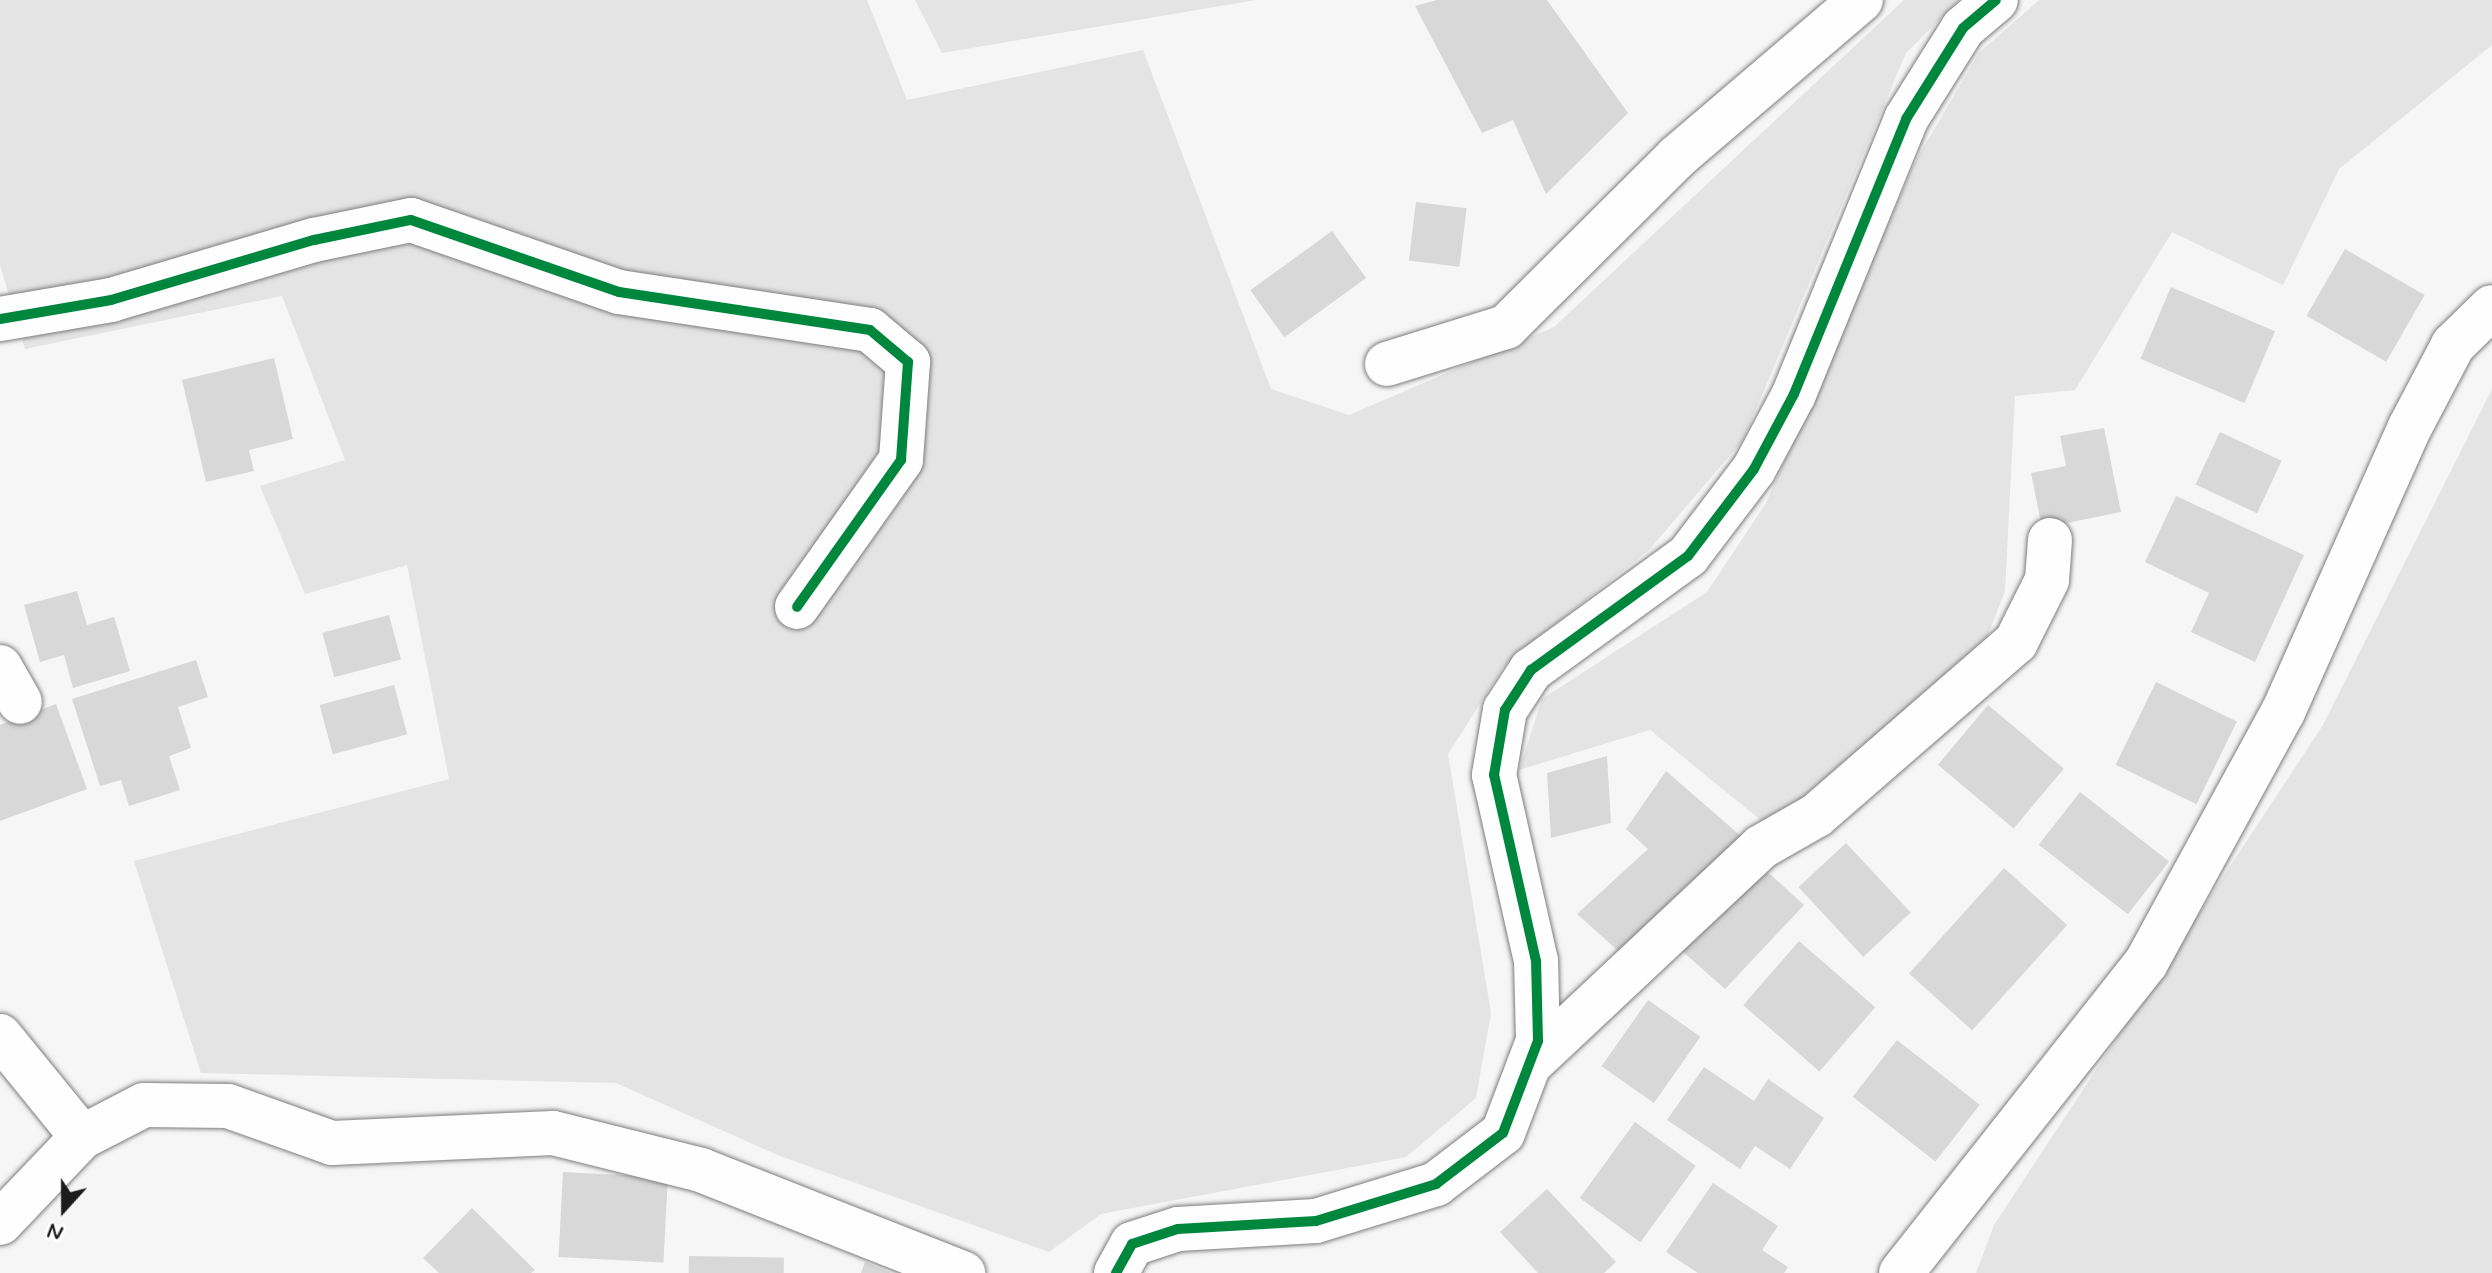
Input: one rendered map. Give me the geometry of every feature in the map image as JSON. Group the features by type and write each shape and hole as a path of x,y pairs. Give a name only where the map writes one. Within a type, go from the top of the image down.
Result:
{"street":[{"path":"1387,364 1506,327 1677,157 1861,0"},
{"path":"1116,1273 1132,1244 1178,1229 1316,1221 1436,1184 1503,1133 1538,1041 1536,961 1494,775 1505,710 1531,670 1688,556 1754,469 1794,394 1906,119 1963,28 1996,0"},
{"path":"0,319 111,300 314,240 411,220 619,292 870,330 908,362 901,460 797,607"},
{"path":"1901,1273 2146,963 2283,712 2410,427 2453,345 2492,307"},
{"path":"1529,1065 1602,1004 1761,847 1817,815 2016,642 2047,580 2050,540"},
{"path":"0,1036 82,1137"},
{"path":"0,1223 82,1137 144,1105 228,1106 332,1143 553,1133 701,1170 963,1273"}],"shaded area":[{"path":"0,0 867,0 907,100 1143,50 1271,389 1349,415 1554,327 1904,0 1959,0 1906,53 1743,440 1650,549 1504,666 1448,754 1491,1013 1476,1098 1406,1157 1101,1214 1049,1252 780,1156 616,1083 201,1073 134,861 449,779 407,565 305,594 260,486 345,460 282,296 25,349 0,265"},
{"path":"915,0 1256,0 942,53"},
{"path":"2039,0 2492,0 2492,45 2339,169 2283,285 2172,232 2075,390 2015,396 2005,591 1965,695 1794,847 1650,730 1519,770 1542,699 1707,592 1766,503 1915,162 1979,53"},
{"path":"2492,389 2492,1273 1976,1273 1994,1225 2323,725"}],"building":[{"path":"1437,0 1547,0 1628,113 1546,194 1513,120 1482,133 1415,6"},
{"path":"1416,202 1467,208 1459,267 1409,261"},
{"path":"1332,231 1366,278 1284,337 1250,290"},
{"path":"2345,249 2425,295 2386,362 2306,316"},
{"path":"2171,287 2275,331 2245,403 2141,359"},
{"path":"274,358 293,439 249,450 254,471 206,482 182,380"},
{"path":"2104,428 2121,512 2042,528 2031,473 2066,466 2060,436"},
{"path":"2220,432 2282,461 2257,513 2195,485"},
{"path":"2176,496 2304,555 2255,662 2191,632 2209,593 2145,562"},
{"path":"77,591 87,625 114,617 130,671 73,688 64,655 40,662 24,605"},
{"path":"389,615 401,659 334,677 322,633"},
{"path":"196,660 208,697 178,707 191,748 169,756 180,790 129,806 121,780 100,786 72,699"},
{"path":"2156,682 2237,721 2197,804 2116,765"},
{"path":"394,685 407,734 333,754 320,705"},
{"path":"56,704 87,789 0,821 0,725"},
{"path":"1988,705 2064,769 2014,828 1938,765"},
{"path":"1607,756 1611,823 1551,838 1547,773"},
{"path":"1666,771 1742,837 1625,957 1577,914 1648,849 1626,829"},
{"path":"2080,792 2169,862 2128,914 2039,845"},
{"path":"1846,843 1911,912 1863,957 1798,887"},
{"path":"1759,864 1804,905 1725,989 1673,943"},
{"path":"2004,868 2067,925 1972,1030 1909,974"},
{"path":"1799,941 1875,1007 1819,1071 1743,1005"},
{"path":"1648,1000 1700,1037 1654,1103 1602,1066"},
{"path":"1897,1040 1980,1105 1935,1161 1853,1097"},
{"path":"1704,1067 1754,1101 1768,1079 1824,1118 1790,1169 1755,1146 1740,1169 1667,1120"},
{"path":"1635,1122 1696,1166 1640,1242 1580,1198"},
{"path":"563,1172 668,1177 663,1262 559,1257"},
{"path":"1713,1183 1778,1226 1762,1250 1788,1267 1784,1273 1698,1273 1666,1252"},
{"path":"1547,1189 1616,1262 1604,1273 1538,1273 1500,1232"},
{"path":"472,1208 535,1270 531,1273 439,1273 423,1258"},
{"path":"689,1256 784,1258 784,1273 689,1273"},
{"path":"865,1262 891,1273 861,1273"}],"cycle path":[{"path":"1116,1273 1132,1244 1178,1229 1316,1221 1436,1184 1503,1133 1538,1041 1536,961 1494,775 1505,710 1531,670 1688,556 1754,469 1794,394 1906,119 1963,28 1996,0"},
{"path":"0,319 111,300 314,240 411,220 619,292 870,330 908,362 901,460 797,607"}]}
